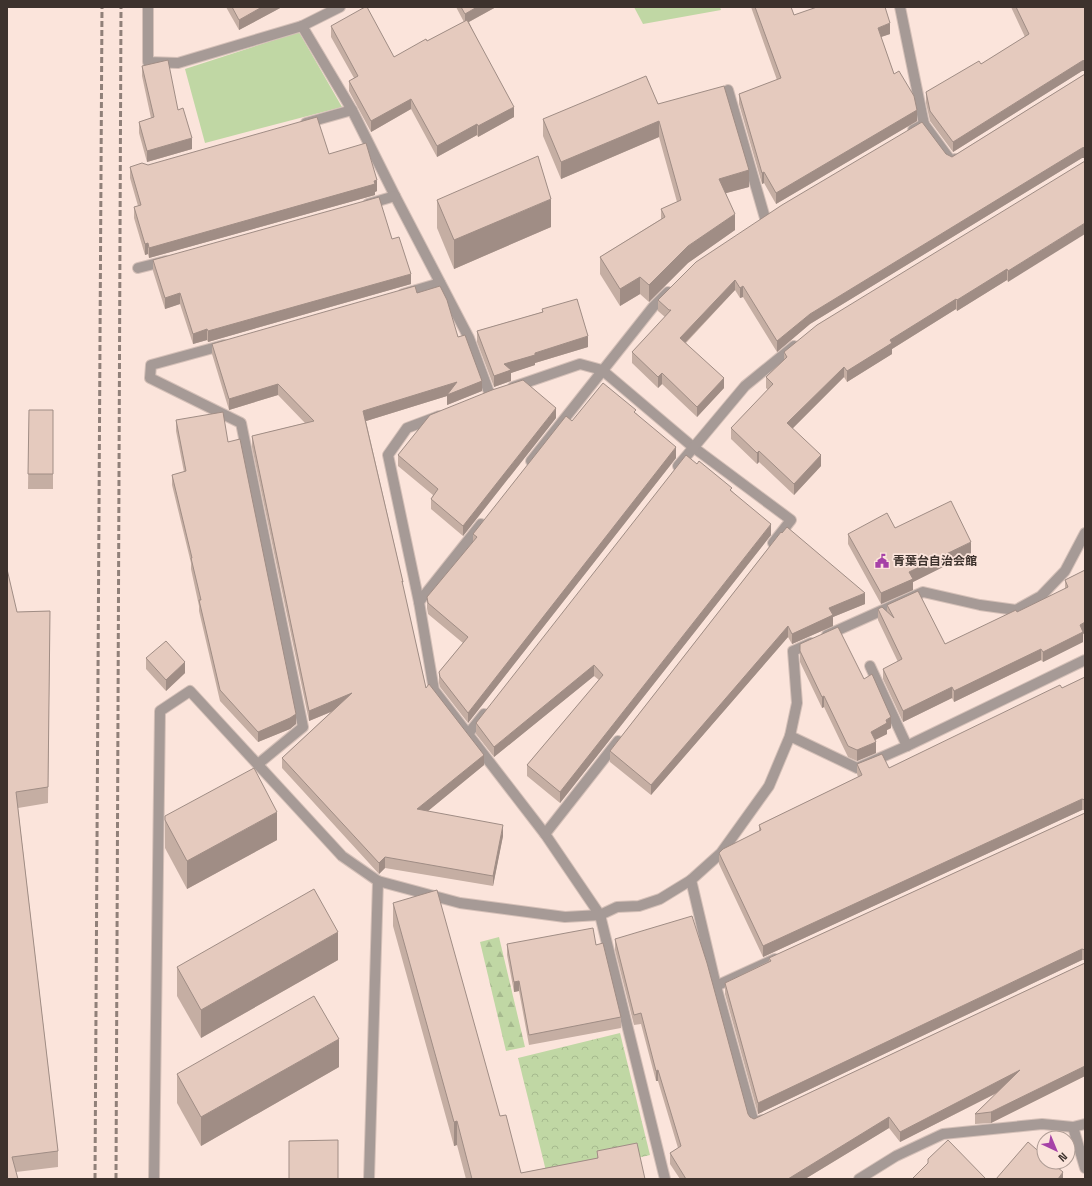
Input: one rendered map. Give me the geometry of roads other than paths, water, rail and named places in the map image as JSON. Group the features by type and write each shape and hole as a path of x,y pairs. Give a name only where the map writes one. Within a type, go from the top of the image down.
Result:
{"street":[{"path":"148,7 148,62 178,63 302,26 340,7"},
{"path":"900,7 924,124 951,161 965,153"},
{"path":"302,26 352,110 469,338 494,394 580,364 602,370 693,447 791,520 766,552"},
{"path":"728,90 765,218"},
{"path":"299,125 352,110"},
{"path":"904,135 924,124"},
{"path":"357,207 395,196"},
{"path":"138,268 176,258"},
{"path":"394,296 440,283"},
{"path":"523,470 653,307 675,284"},
{"path":"674,472 693,447 745,386 802,340"},
{"path":"235,342 151,365 150,378 241,423 302,727 258,764"},
{"path":"448,412 406,428 388,455 420,602 434,690 545,834 600,915 666,1179"},
{"path":"420,602 489,514"},
{"path":"154,1179 160,711 190,691 342,856 378,880 460,903 565,917 600,915 617,907 639,906 660,899 691,880 721,853 769,786 790,736 797,703 793,651 923,592 980,605 1016,610 1041,596 1065,571 1085,533"},
{"path":"790,736 857,768 907,746 1085,660"},
{"path":"870,666 907,746"},
{"path":"468,734 488,709"},
{"path":"545,834 624,734"},
{"path":"369,1179 378,880"},
{"path":"691,880 716,986 754,1123 768,1117"},
{"path":"716,986 782,956"},
{"path":"859,1179 896,1156 943,1134 1042,1124 1073,1127 1085,1124"},
{"path":"1073,1127 1085,1168"}],"railway":[{"path":"95,1179 102,7"},
{"path":"116,1179 121,7"}],"place":[{"name":"青葉台自治会館","path":"882,561"}]}
